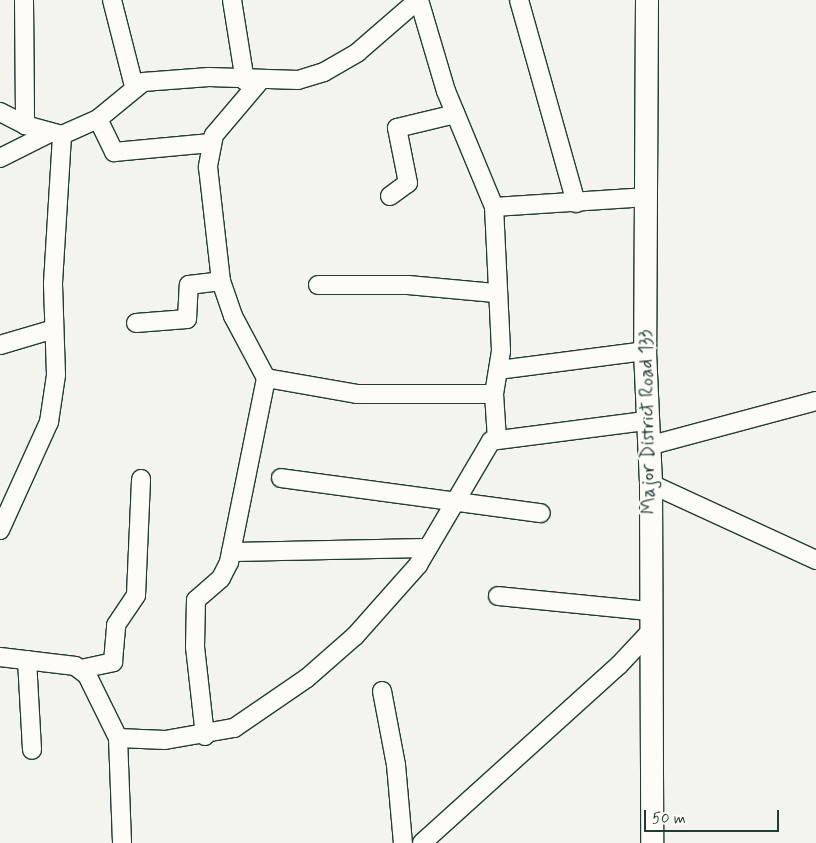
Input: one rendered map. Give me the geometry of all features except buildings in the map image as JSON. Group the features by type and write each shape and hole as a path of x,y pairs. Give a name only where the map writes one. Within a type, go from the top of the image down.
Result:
{"main road":[{"name":"Major District Road 133","path":"648,0 648,197 644,351 646,421 651,484 649,622 652,843"}],"street":[{"path":"24,0 25,125"},
{"path":"112,0 134,86"},
{"path":"0,158 55,134 98,119 134,86 209,77 252,81 298,80 324,72 358,52 418,0 455,114 494,207 495,293 501,332 499,370 494,394 497,439"},
{"path":"519,0 576,203"},
{"path":"205,736 195,647 196,600 226,571 266,378 233,316 220,282 210,212 211,143 252,81 231,1"},
{"path":"0,112 25,125 55,134"},
{"path":"390,196 408,183 397,128 455,114"},
{"path":"98,119 114,152 211,143"},
{"path":"0,530 49,422 56,375 54,329 55,134"},
{"path":"494,207 648,197"},
{"path":"136,323 187,319 189,285 220,282"},
{"path":"318,284 408,285 495,293"},
{"path":"0,345 54,329"},
{"path":"499,370 644,351"},
{"path":"266,378 357,394 494,394"},
{"path":"648,446 816,401"},
{"path":"118,738 205,736 257,716 307,678 354,636 428,548 487,444 497,439 566,435 646,421"},
{"path":"281,478 457,499 541,513"},
{"path":"0,657 81,669 114,662 116,625 136,595 141,479"},
{"path":"651,484 816,560"},
{"path":"231,552 428,548"},
{"path":"422,843 619,665 649,622 498,596"},
{"path":"27,660 32,750"},
{"path":"81,669 118,738 122,843"},
{"path":"382,691 403,843"}]}
